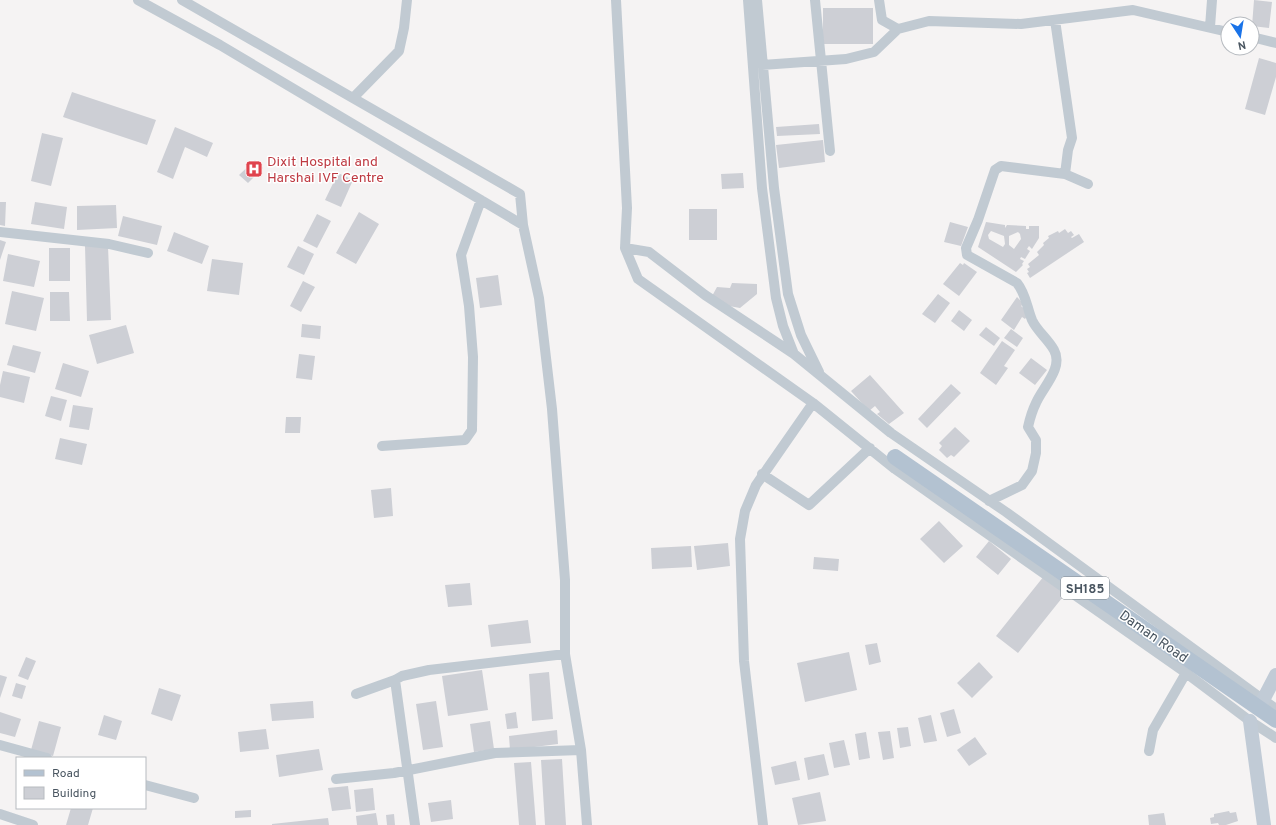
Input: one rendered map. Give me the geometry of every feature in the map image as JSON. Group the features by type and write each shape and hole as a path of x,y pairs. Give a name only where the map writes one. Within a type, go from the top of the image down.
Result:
{"main road":[{"name":"Daman Road","path":"895,457 1276,720"}],"street":[{"path":"138,0 220,45 523,225"},
{"path":"182,0 520,194 523,225 540,298 552,409 565,580 565,654 581,750 587,825"},
{"path":"354,98 398,51 404,28 406,0"},
{"path":"616,0 627,208 625,248 638,279 813,403 895,469 1276,738"},
{"path":"748,0 762,188 776,298 783,326 794,354"},
{"path":"757,0 774,188 788,294 801,335 819,374"},
{"path":"815,0 830,151"},
{"path":"879,0 882,20 898,29"},
{"path":"1210,28 1212,0"},
{"path":"762,65 846,59 874,52 898,29 929,21 1020,24 1133,10 1220,30"},
{"path":"1055,20 1072,138 1068,150 1065,174"},
{"path":"1260,39 1276,43"},
{"path":"989,500 1022,485 1032,471 1036,453 1036,440 1028,426 1036,402 1052,378 1057,359 1055,351 1032,322 1022,289 1017,284 967,255 966,248 978,220 995,170 1001,166 1065,174 1088,184"},
{"path":"382,446 465,440 472,430 473,357 469,306 461,255 482,200"},
{"path":"0,232 109,244 148,253"},
{"path":"625,248 649,252 705,296 794,354 891,433 989,500 1276,709"},
{"path":"763,825 744,661 741,528 749,498 762,474 813,403"},
{"path":"762,474 809,505 870,448"},
{"path":"356,694 402,676 429,670 565,654"},
{"path":"1149,751 1153,730 1186,673"},
{"path":"1263,700 1276,675"},
{"path":"395,680 409,769 415,825"},
{"path":"1250,721 1264,825"},
{"path":"0,744 44,757"},
{"path":"336,779 394,773 495,753 581,750"},
{"path":"146,785 194,798"},
{"path":"0,814 33,825"}],"building":[{"path":"1254,0 1272,2 1269,28 1260,27 1260,16 1253,16"},
{"path":"823,8 873,8 873,44 823,44"},
{"path":"1259,58 1276,63 1276,77 1265,115 1245,109"},
{"path":"72,92 156,120 147,145 63,117"},
{"path":"819,124 820,134 777,136 776,127"},
{"path":"175,127 213,143 207,157 185,147 173,179 157,172"},
{"path":"42,133 63,138 51,186 31,181"},
{"path":"823,140 825,162 779,168 776,145"},
{"path":"255,160 263,168 248,183 239,175"},
{"path":"338,173 353,180 341,207 325,200"},
{"path":"743,173 744,188 722,189 721,174"},
{"path":"0,202 6,202 5,226 0,225"},
{"path":"35,202 67,207 64,229 31,224"},
{"path":"116,205 117,228 77,230 77,206"},
{"path":"689,209 717,209 717,240 689,240"},
{"path":"359,212 379,224 356,264 336,253"},
{"path":"317,214 331,221 317,248 303,241"},
{"path":"123,216 162,226 157,245 118,236"},
{"path":"950,222 968,227 961,246 944,242"},
{"path":"986,222 1005,225 1005,228 1007,225 1026,226 1026,229 1029,229 1029,226 1039,226 1039,238 1032,249 1029,246 1027,249 1030,251 1025,259 1021,257 1020,259 1024,261 1022,264 1023,265 1016,272 978,247","holes":["991,231 1004,236 1005,244 1003,247 989,239 988,235","1018,232 1021,239 1014,249 1009,245 1009,236"]},
{"path":"1065,229 1068,233 1071,231 1074,235 1071,237 1072,238 1079,234 1084,242 1030,278 1027,273 1029,272 1027,269 1030,267 1028,264 1039,255 1037,252 1044,245 1043,243 1049,238 1048,236 1058,231 1059,233"},
{"path":"174,232 209,246 202,264 167,251"},
{"path":"0,240 6,242 0,260"},
{"path":"85,246 108,246 111,320 87,321"},
{"path":"298,246 314,254 304,275 287,267"},
{"path":"49,248 70,248 70,281 49,281"},
{"path":"8,254 40,261 34,287 3,281"},
{"path":"212,259 243,263 239,295 207,291"},
{"path":"960,263 963,265 964,263 977,272 959,296 943,284"},
{"path":"498,275 502,305 480,308 476,278"},
{"path":"303,281 315,287 301,312 290,306"},
{"path":"732,283 757,284 757,294 740,308 729,306 711,298 717,287 730,288"},
{"path":"12,291 44,298 36,331 5,324"},
{"path":"50,292 69,292 70,321 50,321"},
{"path":"938,294 950,303 935,323 922,314"},
{"path":"1017,297 1024,304 1021,306 1027,311 1028,315 1025,319 1022,317 1014,330 1001,320"},
{"path":"959,310 972,320 964,331 951,321"},
{"path":"302,324 321,326 320,339 301,337"},
{"path":"126,325 134,353 97,364 89,335"},
{"path":"986,327 1000,338 994,346 979,335"},
{"path":"1011,329 1023,338 1017,347 1004,338"},
{"path":"1002,341 1015,350 1004,366 1008,368 996,385 980,373"},
{"path":"13,345 41,352 35,373 7,365"},
{"path":"299,354 315,356 312,380 296,378"},
{"path":"1031,358 1047,370 1035,385 1019,373"},
{"path":"63,363 89,371 81,397 55,389"},
{"path":"3,371 30,377 24,403 0,397 0,385"},
{"path":"870,375 904,413 889,424 877,414 880,412 875,406 869,411 851,391"},
{"path":"951,384 961,393 927,428 918,419"},
{"path":"51,396 67,400 61,421 45,416"},
{"path":"73,405 93,408 89,430 69,427"},
{"path":"286,417 301,417 300,433 285,433"},
{"path":"955,427 970,441 954,457 951,455 947,458 939,450 942,446 939,443"},
{"path":"60,438 87,444 82,465 55,459"},
{"path":"391,488 393,516 374,518 371,490"},
{"path":"939,521 963,546 944,563 920,539"},
{"path":"989,541 1011,559 998,575 976,557"},
{"path":"728,543 730,566 697,570 694,546"},
{"path":"691,546 692,567 652,569 651,548"},
{"path":"814,557 839,559 838,571 813,569"},
{"path":"1044,576 1066,593 1018,653 996,636"},
{"path":"470,583 472,605 448,607 445,585"},
{"path":"528,620 531,643 491,647 488,625"},
{"path":"877,643 881,662 869,665 865,645"},
{"path":"849,652 857,690 805,702 797,663"},
{"path":"26,657 36,661 28,680 18,676"},
{"path":"979,662 993,677 972,698 957,683"},
{"path":"482,670 488,710 448,716 442,676"},
{"path":"549,672 553,719 532,721 529,674"},
{"path":"0,675 7,677 0,698"},
{"path":"16,683 26,686 22,699 12,696"},
{"path":"159,688 181,695 172,721 151,714"},
{"path":"313,701 314,718 272,721 270,704"},
{"path":"436,701 443,747 423,750 416,704"},
{"path":"954,709 961,733 947,737 940,713"},
{"path":"0,712 21,719 15,737 0,733"},
{"path":"516,712 518,728 507,729 505,714"},
{"path":"104,715 122,721 116,740 98,735"},
{"path":"931,715 937,741 924,743 918,718"},
{"path":"39,721 61,727 53,756 31,750"},
{"path":"490,721 494,749 474,752 470,724"},
{"path":"908,727 911,746 900,748 897,728"},
{"path":"266,729 269,749 240,752 238,732"},
{"path":"557,730 558,744 510,750 509,736"},
{"path":"890,731 894,758 883,760 878,732"},
{"path":"866,732 870,758 859,760 855,734"},
{"path":"975,737 987,754 969,766 957,750"},
{"path":"844,740 850,765 834,768 829,743"},
{"path":"319,749 323,770 279,777 276,755"},
{"path":"824,754 829,775 808,780 804,758"},
{"path":"562,759 566,825 545,825 541,760"},
{"path":"796,761 800,780 775,785 771,767"},
{"path":"531,762 536,825 519,825 514,763"},
{"path":"348,786 351,809 332,811 328,788"},
{"path":"373,788 375,810 356,812 354,790"},
{"path":"820,792 826,821 798,825 792,798"},
{"path":"451,800 453,819 431,822 428,803"},
{"path":"71,809 93,809 88,825 66,825"},
{"path":"251,810 251,817 235,818 235,811"},
{"path":"1229,811 1230,813 1236,812 1238,821 1226,825 1219,825 1218,823 1211,824 1210,818 1214,817 1214,814"},
{"path":"376,813 378,825 357,825 356,816"},
{"path":"1164,813 1166,825 1149,825 1148,815"},
{"path":"394,814 395,825 387,825 386,815"},
{"path":"328,818 329,825 272,825 272,824"}],"place":[{"name":"Dixit Hospital and Harshai IVF Centre","path":"254,169"}]}
